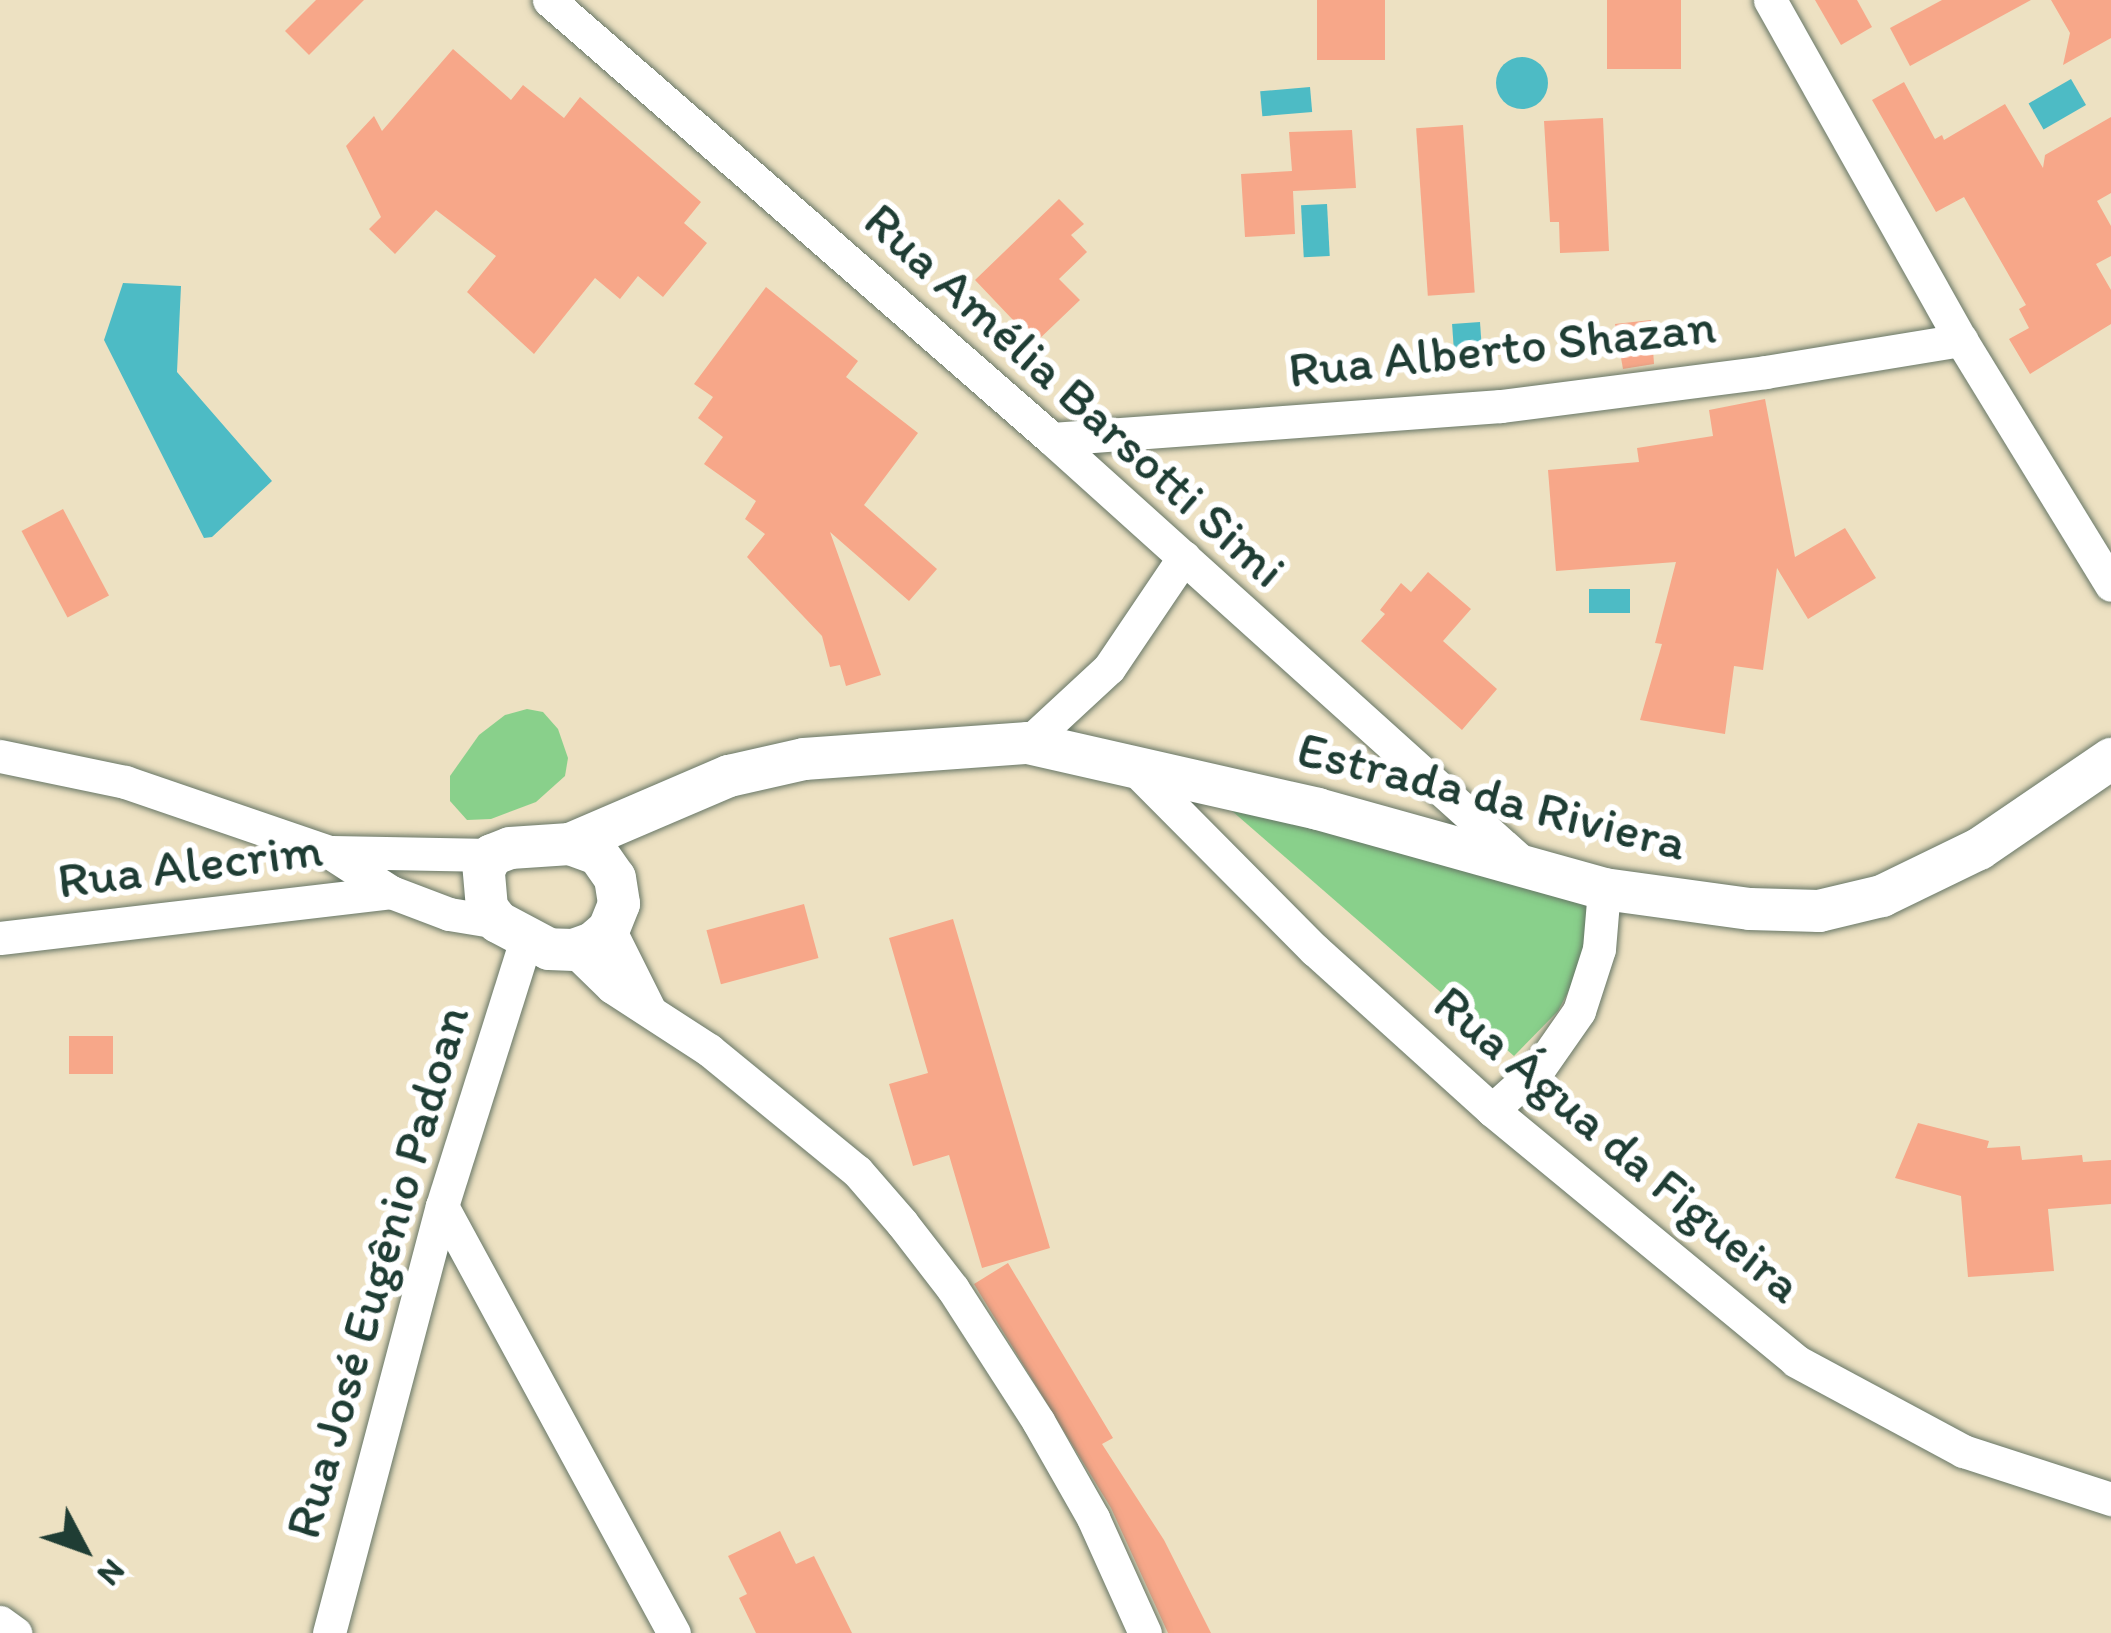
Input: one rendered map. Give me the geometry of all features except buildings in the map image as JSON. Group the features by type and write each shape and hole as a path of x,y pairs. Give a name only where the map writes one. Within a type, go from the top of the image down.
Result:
{"street":[{"name":"Rua Amélia Barsotti Simi","path":"549,0 1052,440 1531,870"},
{"path":"1770,0 1961,340 2111,585"},
{"name":"Rua Alberto Shazan","path":"1052,440 1501,406 1765,372 1961,340"},
{"path":"1028,743 1109,668 1184,557"},
{"name":"Estrada da Riviera","path":"570,844 729,776 804,759 1028,743 1128,762 1604,889 1750,909 1819,911 1882,896 1979,848 2111,759"},
{"path":"0,756 125,782 329,852 391,892 512,931 549,949 591,939 619,904 615,878 598,854 570,844 510,848 492,855 329,852"},
{"name":"Rua Água da Figueira","path":"1128,762 1315,950 1492,1110 1796,1361 1963,1451 2111,1499"},
{"path":"615,878 667,803"},
{"path":"492,855 482,889 512,931"},
{"path":"1492,1110 1540,1067 1579,1011 1599,950 1604,889"},
{"name":"Rua Alecrim","path":"0,938 391,892"},
{"name":"Rua José Eugênio Padoan","path":"328,1633 512,931"},
{"path":"591,939 612,987 709,1050 856,1172 902,1223 952,1289 1038,1421 1093,1518 1145,1633"},
{"path":"442,1206 674,1633"},
{"path":"0,1622 15,1633"}],"green space":[{"path":"527,709 543,712 558,729 568,758 565,776 536,802 491,819 467,820 450,801 450,776 479,735 505,715"},
{"path":"1216,797 1595,902 1588,954 1558,1011 1514,1056"}],"water":[{"path":"1522,57 1540,65 1548,83 1540,101 1522,109 1504,101 1496,83 1504,65"},
{"path":"2071,79 2086,105 2044,129 2029,104"},
{"path":"1310,87 1312,112 1262,116 1260,91"},
{"path":"1327,204 1330,256 1304,257 1301,205"},
{"path":"123,283 181,286 177,372 272,481 212,537 204,538 104,340"},
{"path":"1480,322 1483,361 1455,363 1452,324"},
{"path":"1589,589 1630,589 1630,613 1589,613"}]}
